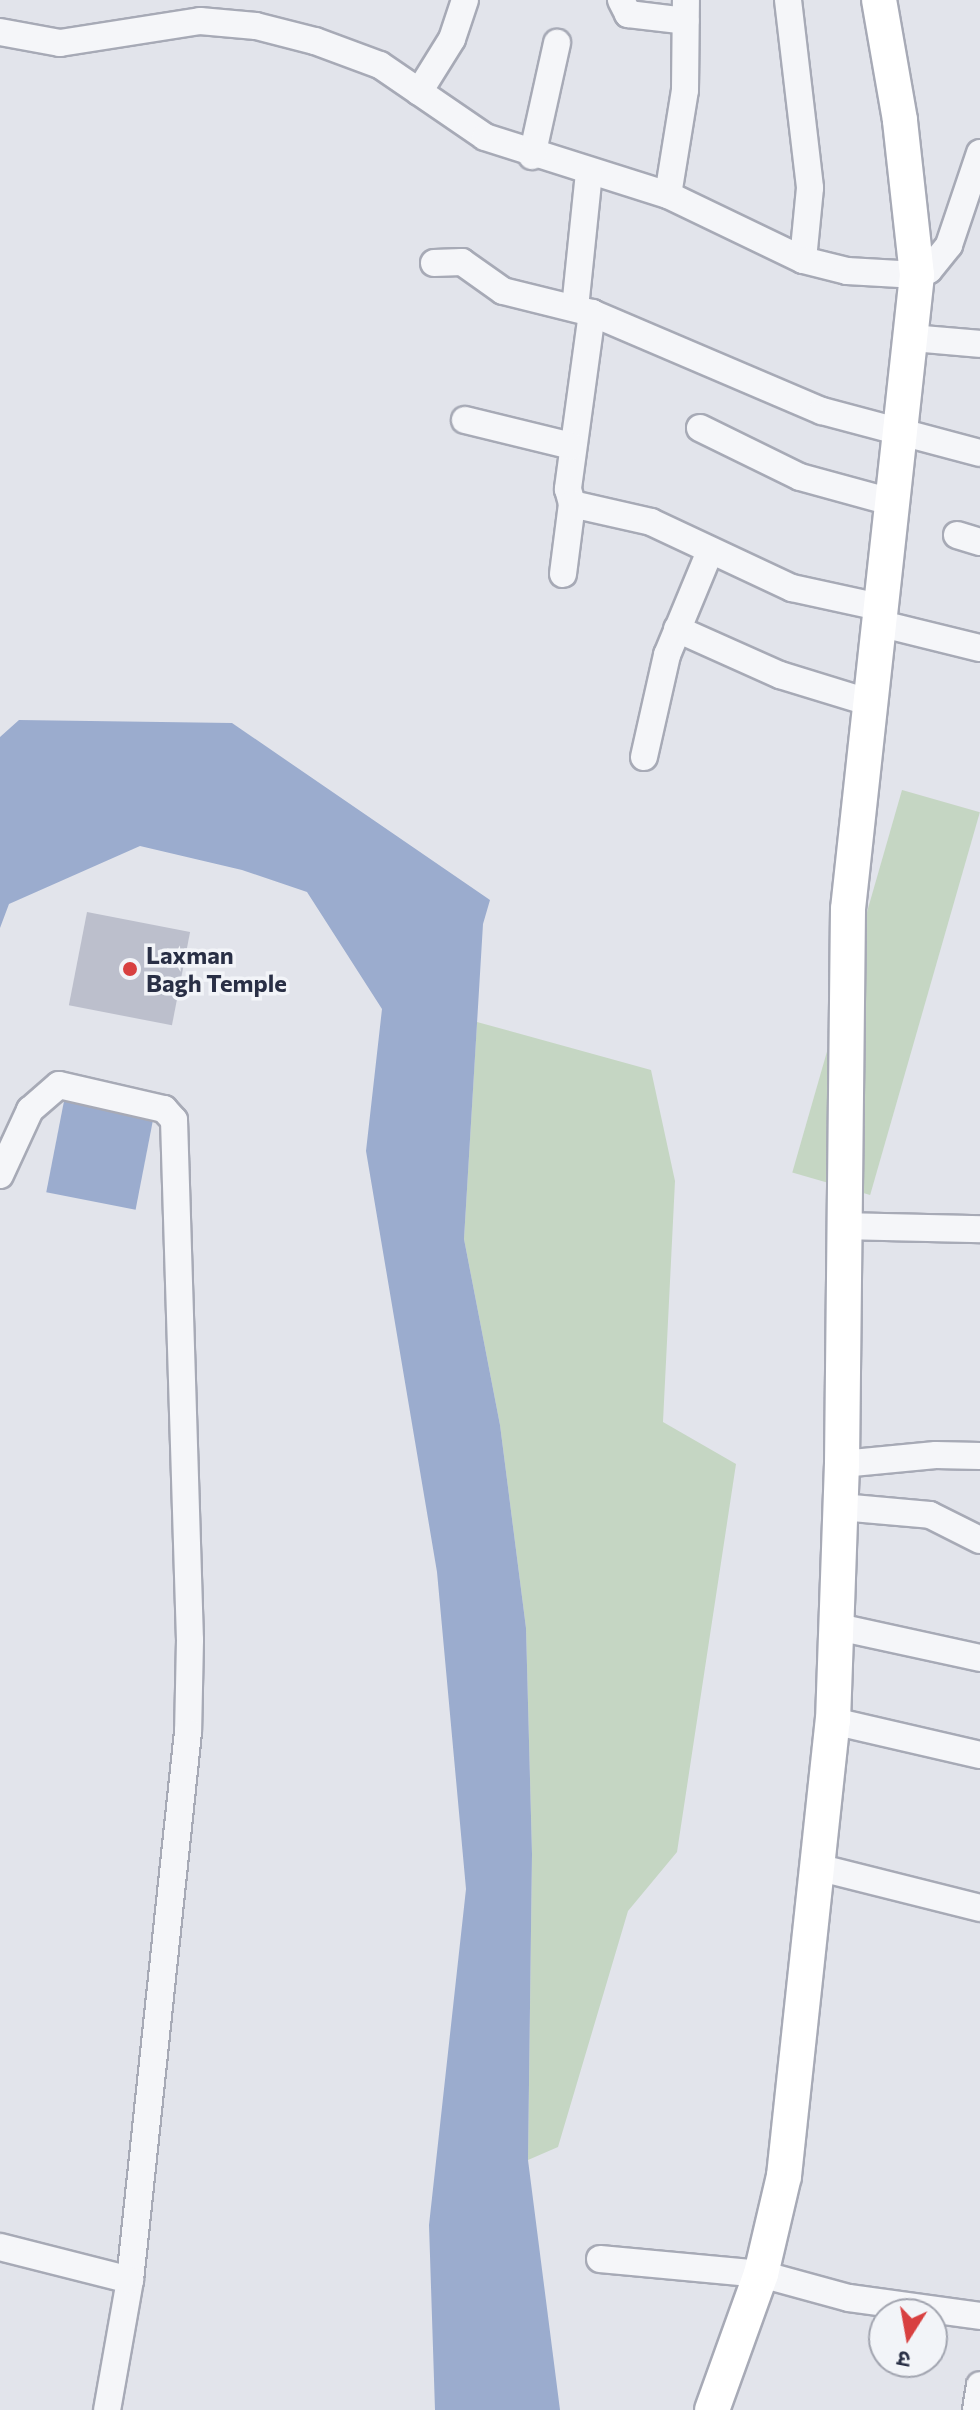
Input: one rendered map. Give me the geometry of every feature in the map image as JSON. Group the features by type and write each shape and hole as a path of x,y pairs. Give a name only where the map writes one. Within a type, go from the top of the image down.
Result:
{"main road":[{"path":"712,2410 761,2274 789,2145 821,1868 833,1721 842,1464 848,909 903,435 917,275 900,120 879,0"}],"street":[{"path":"419,92 452,39 465,0"},
{"path":"621,0 628,14 686,10 685,90 668,195"},
{"path":"788,0 810,188 803,260"},
{"path":"0,32 60,43 177,21 256,26 359,55 419,92 464,125 532,156 668,195 803,260 847,271 917,275 929,270 949,245 980,153"},
{"path":"532,156 557,43"},
{"path":"563,574 572,504 568,489 584,311 589,173"},
{"path":"434,263 462,262 503,291 584,311 800,403 903,435 980,453"},
{"path":"912,338 980,344"},
{"path":"465,420 572,446"},
{"path":"700,428 800,477 895,503"},
{"path":"572,504 637,517 792,588 980,648"},
{"path":"644,757 677,629 710,551"},
{"path":"677,629 780,675 871,703"},
{"path":"0,1175 30,1110 59,1085 164,1109 174,1120 190,1640 188,1732 130,2280 107,2410"},
{"path":"843,1226 980,1229"},
{"path":"842,1464 936,1455 980,1456"},
{"path":"841,1507 930,1515 980,1540"},
{"path":"838,1627 980,1658"},
{"path":"833,1721 980,1755"},
{"path":"821,1868 980,1908"},
{"path":"0,2247 130,2280"},
{"path":"600,2259 761,2274 835,2295 980,2316"},
{"path":"976,2410 980,2385"}],"green space":[{"path":"902,790 980,812 870,1195 792,1173"},
{"path":"477,1022 651,1070 675,1181 663,1422 736,1464 677,1852 628,1911 558,2147 528,2160 532,1854 526,1628 500,1425 464,1239"}],"water":[{"path":"19,720 232,723 490,900 483,924 464,1239 500,1425 526,1628 532,1854 528,2160 560,2410 435,2410 429,2225 466,1889 437,1572 366,1151 382,1009 307,892 242,870 140,846 9,904 0,928 0,737"},
{"path":"64,1101 153,1118 136,1210 46,1192"}],"building":[{"name":"Laxman Bagh Temple","path":"87,912 190,932 172,1025 69,1005"}],"place":[{"name":"Laxman Bagh Temple","path":"130,969"}]}
